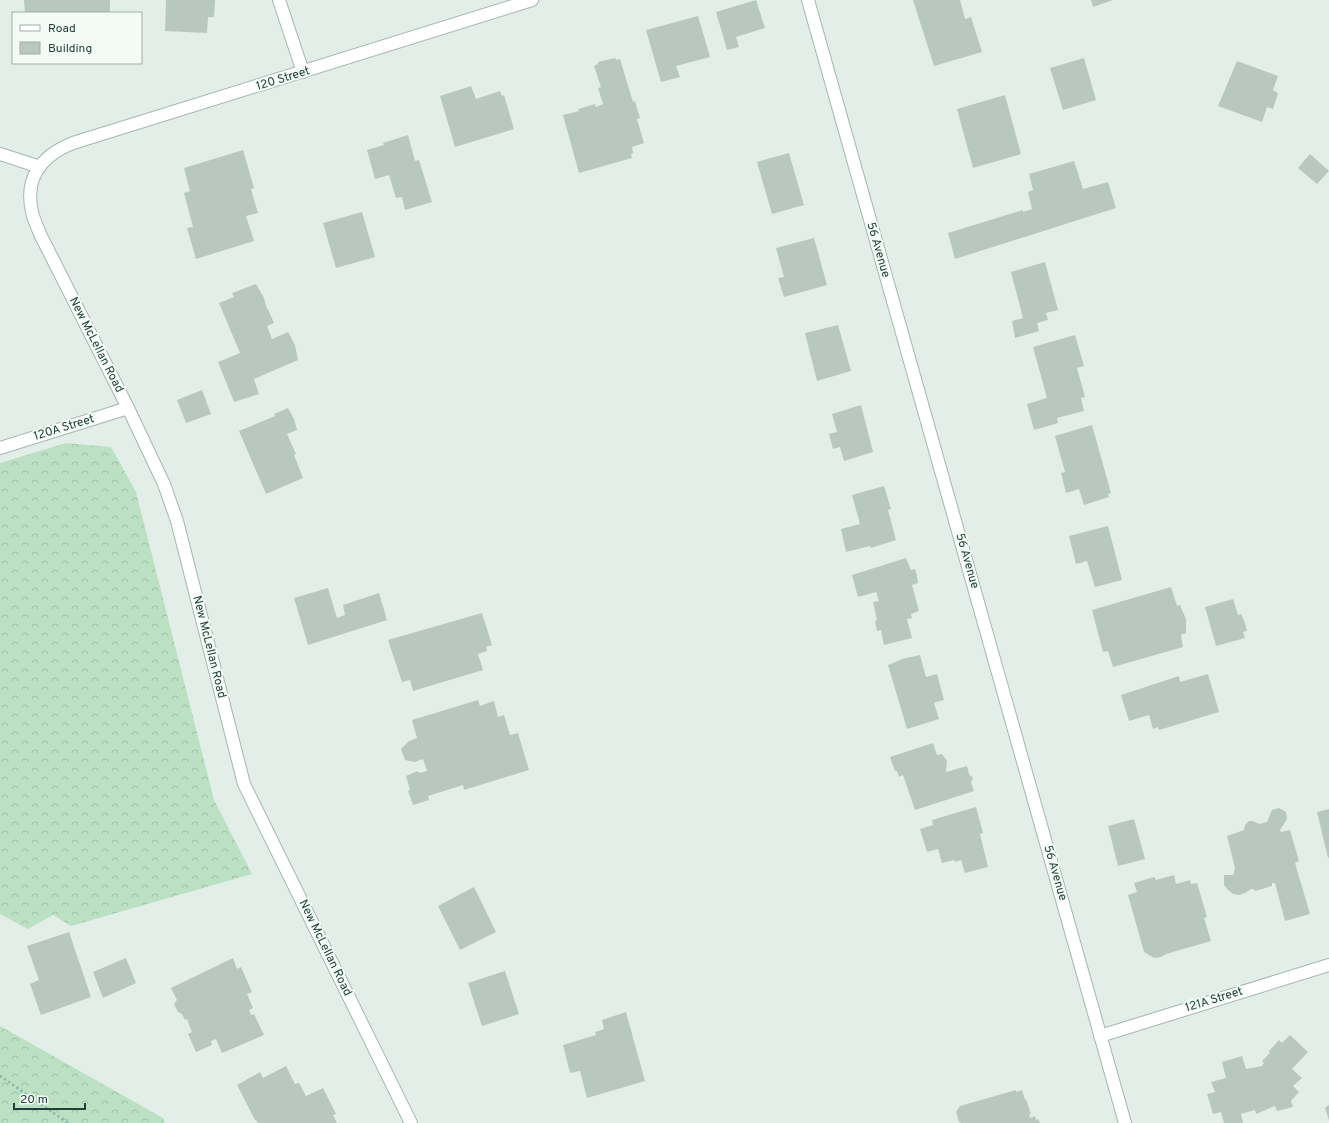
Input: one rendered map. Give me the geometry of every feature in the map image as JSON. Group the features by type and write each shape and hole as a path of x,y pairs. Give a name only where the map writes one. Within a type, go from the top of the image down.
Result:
{"street":[{"path":"279,0 303,72"},
{"name":"120 Street","path":"40,167 52,153 73,143 532,0"},
{"name":"56 Avenue","path":"808,0 1124,1123"},
{"path":"0,154 40,167"},
{"name":"New McLellan Road","path":"40,167 33,178 31,187 30,195 33,215 41,236 128,408 164,484 177,521 244,784 411,1123"},
{"name":"120A Street","path":"0,448 128,408"},
{"name":"121A Street","path":"1100,1036 1329,965"}],"path":[{"path":"0,1076 68,1123"}],"green space":[{"path":"66,443 111,447 136,492 214,800 252,874 71,926 53,915 28,929 0,914 0,463"},
{"path":"0,1026 163,1118 165,1123 0,1123"}],"building":[{"path":"24,0 110,0 110,12 25,12"},
{"path":"166,0 215,0 214,17 208,17 207,33 165,31"},
{"path":"756,0 765,28 736,37 739,47 727,50 716,12"},
{"path":"913,0 960,0 965,19 971,17 982,52 934,66"},
{"path":"1091,0 1113,0 1093,7"},
{"path":"698,16 710,57 676,66 680,77 661,82 646,30"},
{"path":"615,58 616,60 620,59 633,102 635,101 640,118 637,119 644,143 632,147 632,158 579,173 563,115 579,111 578,109 595,104 596,107 603,104 598,88 601,87 594,66 598,64 598,62"},
{"path":"1084,58 1096,100 1063,110 1050,68"},
{"path":"1237,61 1278,76 1273,90 1278,93 1273,109 1267,107 1262,122 1218,106"},
{"path":"471,86 476,99 500,91 502,96 504,95 514,129 455,147 440,96"},
{"path":"1005,95 1021,154 973,168 957,109"},
{"path":"408,135 415,161 419,160 432,202 405,210 402,197 396,198 389,175 375,179 367,150"},
{"path":"243,150 254,188 251,189 258,213 246,216 254,241 196,259 187,228 193,227 184,193 190,191 184,168"},
{"path":"789,153 804,205 772,214 757,162"},
{"path":"1310,154 1329,171 1317,184 1298,168"},
{"path":"1074,161 1083,189 1108,182 1116,208 955,259 948,233 1023,210 1023,212 1032,209 1028,192 1033,190 1029,174"},
{"path":"362,212 375,257 336,268 323,223"},
{"path":"814,238 827,285 784,297 778,278 784,277 776,248"},
{"path":"1045,262 1058,310 1046,313 1048,320 1037,323 1039,331 1015,338 1012,321 1023,318 1011,272"},
{"path":"256,284 264,298 267,309 274,323 267,326 272,339 288,332 295,345 298,360 254,379 259,394 234,402 218,362 240,353 219,303 234,297 232,293"},
{"path":"838,325 851,371 817,381 805,333"},
{"path":"1075,335 1084,366 1077,368 1085,397 1081,398 1084,411 1057,418 1058,423 1034,430 1027,404 1047,398 1033,347"},
{"path":"202,390 211,414 186,423 177,400"},
{"path":"861,405 873,452 844,461 840,447 833,449 829,434 837,432 832,414"},
{"path":"288,408 294,419 297,430 287,434 296,454 294,455 303,478 266,494 239,431 275,416 274,414"},
{"path":"1092,425 1111,493 1108,494 1109,497 1084,505 1079,489 1066,493 1061,473 1065,472 1055,436"},
{"path":"884,486 891,509 888,510 896,540 871,548 870,546 846,552 841,529 860,524 852,495"},
{"path":"1108,526 1122,580 1095,587 1087,561 1076,564 1069,536"},
{"path":"906,558 911,570 915,569 917,576 918,583 912,585 919,611 911,614 912,618 907,619 912,638 884,645 881,630 877,631 875,621 877,620 873,602 879,601 876,592 858,597 852,575"},
{"path":"1171,587 1177,606 1180,605 1186,619 1186,633 1181,635 1183,647 1113,667 1108,651 1103,652 1092,610"},
{"path":"328,588 337,618 345,615 343,605 379,593 387,620 308,645 294,598"},
{"path":"1233,599 1238,615 1241,614 1245,623 1247,631 1243,632 1245,638 1216,646 1205,607"},
{"path":"482,613 492,645 486,647 487,651 478,654 483,670 413,691 410,680 402,682 388,640"},
{"path":"920,655 926,677 937,674 944,700 934,703 939,719 907,729 888,665 902,659"},
{"path":"1208,674 1219,712 1159,730 1158,727 1153,729 1149,715 1129,721 1121,695 1179,676 1180,682"},
{"path":"478,700 480,706 494,701 498,717 504,715 510,735 518,733 529,770 464,790 463,785 428,796 429,800 413,805 408,791 410,790 406,776 418,771 419,773 427,771 423,759 415,762 405,760 401,749 409,741 417,738 412,720"},
{"path":"933,743 937,755 942,754 947,761 946,772 967,766 969,774 973,778 971,783 974,791 915,810 903,775 899,777 890,757"},
{"path":"976,807 983,833 980,834 988,867 965,873 961,860 942,863 938,849 927,852 920,829 933,825 932,820"},
{"path":"1279,808 1286,812 1287,819 1280,830 1281,832 1290,830 1299,861 1295,863 1310,914 1285,921 1275,883 1272,883 1272,886 1255,891 1254,889 1251,889 1239,895 1233,894 1224,885 1224,875 1233,875 1235,868 1227,836 1244,830 1245,825 1249,821 1259,824 1267,822 1272,810"},
{"path":"1329,809 1329,858 1328,858 1317,812"},
{"path":"1134,819 1145,859 1118,866 1108,826"},
{"path":"1174,875 1176,884 1190,880 1191,884 1197,883 1207,917 1204,918 1211,941 1154,958 1144,952 1128,895 1137,892 1134,883 1154,877 1156,880"},
{"path":"474,887 496,932 460,950 438,906"},
{"path":"69,932 91,997 41,1015 30,984 39,980 27,946"},
{"path":"126,958 136,983 103,998 93,972"},
{"path":"233,958 237,969 241,967 252,992 247,994 253,1008 249,1010 251,1015 254,1014 264,1035 222,1053 216,1039 211,1041 212,1045 196,1052 188,1034 192,1032 187,1019 185,1020 182,1014 178,1012 174,1004 177,1000 171,988"},
{"path":"505,971 519,1014 482,1026 468,983"},
{"path":"626,1012 645,1081 587,1098 580,1071 570,1073 563,1045 596,1035 595,1032 604,1029 602,1020"},
{"path":"1290,1035 1308,1052 1292,1069 1302,1078 1293,1086 1299,1092 1291,1101 1293,1107 1277,1111 1275,1106 1256,1114 1255,1110 1241,1114 1243,1123 1224,1123 1221,1112 1213,1114 1207,1094 1215,1092 1211,1082 1226,1078 1222,1062 1242,1056 1246,1069 1262,1066 1264,1063 1262,1061 1270,1053 1269,1051 1279,1040 1282,1043"},
{"path":"286,1066 295,1084 299,1083 306,1096 323,1088 336,1114 333,1115 337,1123 258,1123 255,1120 237,1085 260,1072 263,1078"},
{"path":"1016,1090 1016,1092 1022,1090 1031,1114 1029,1114 1030,1118 1035,1116 1036,1120 1038,1119 1040,1123 959,1122 956,1112 960,1106"},
{"path":"1329,1105 1329,1120 1325,1108"}]}
